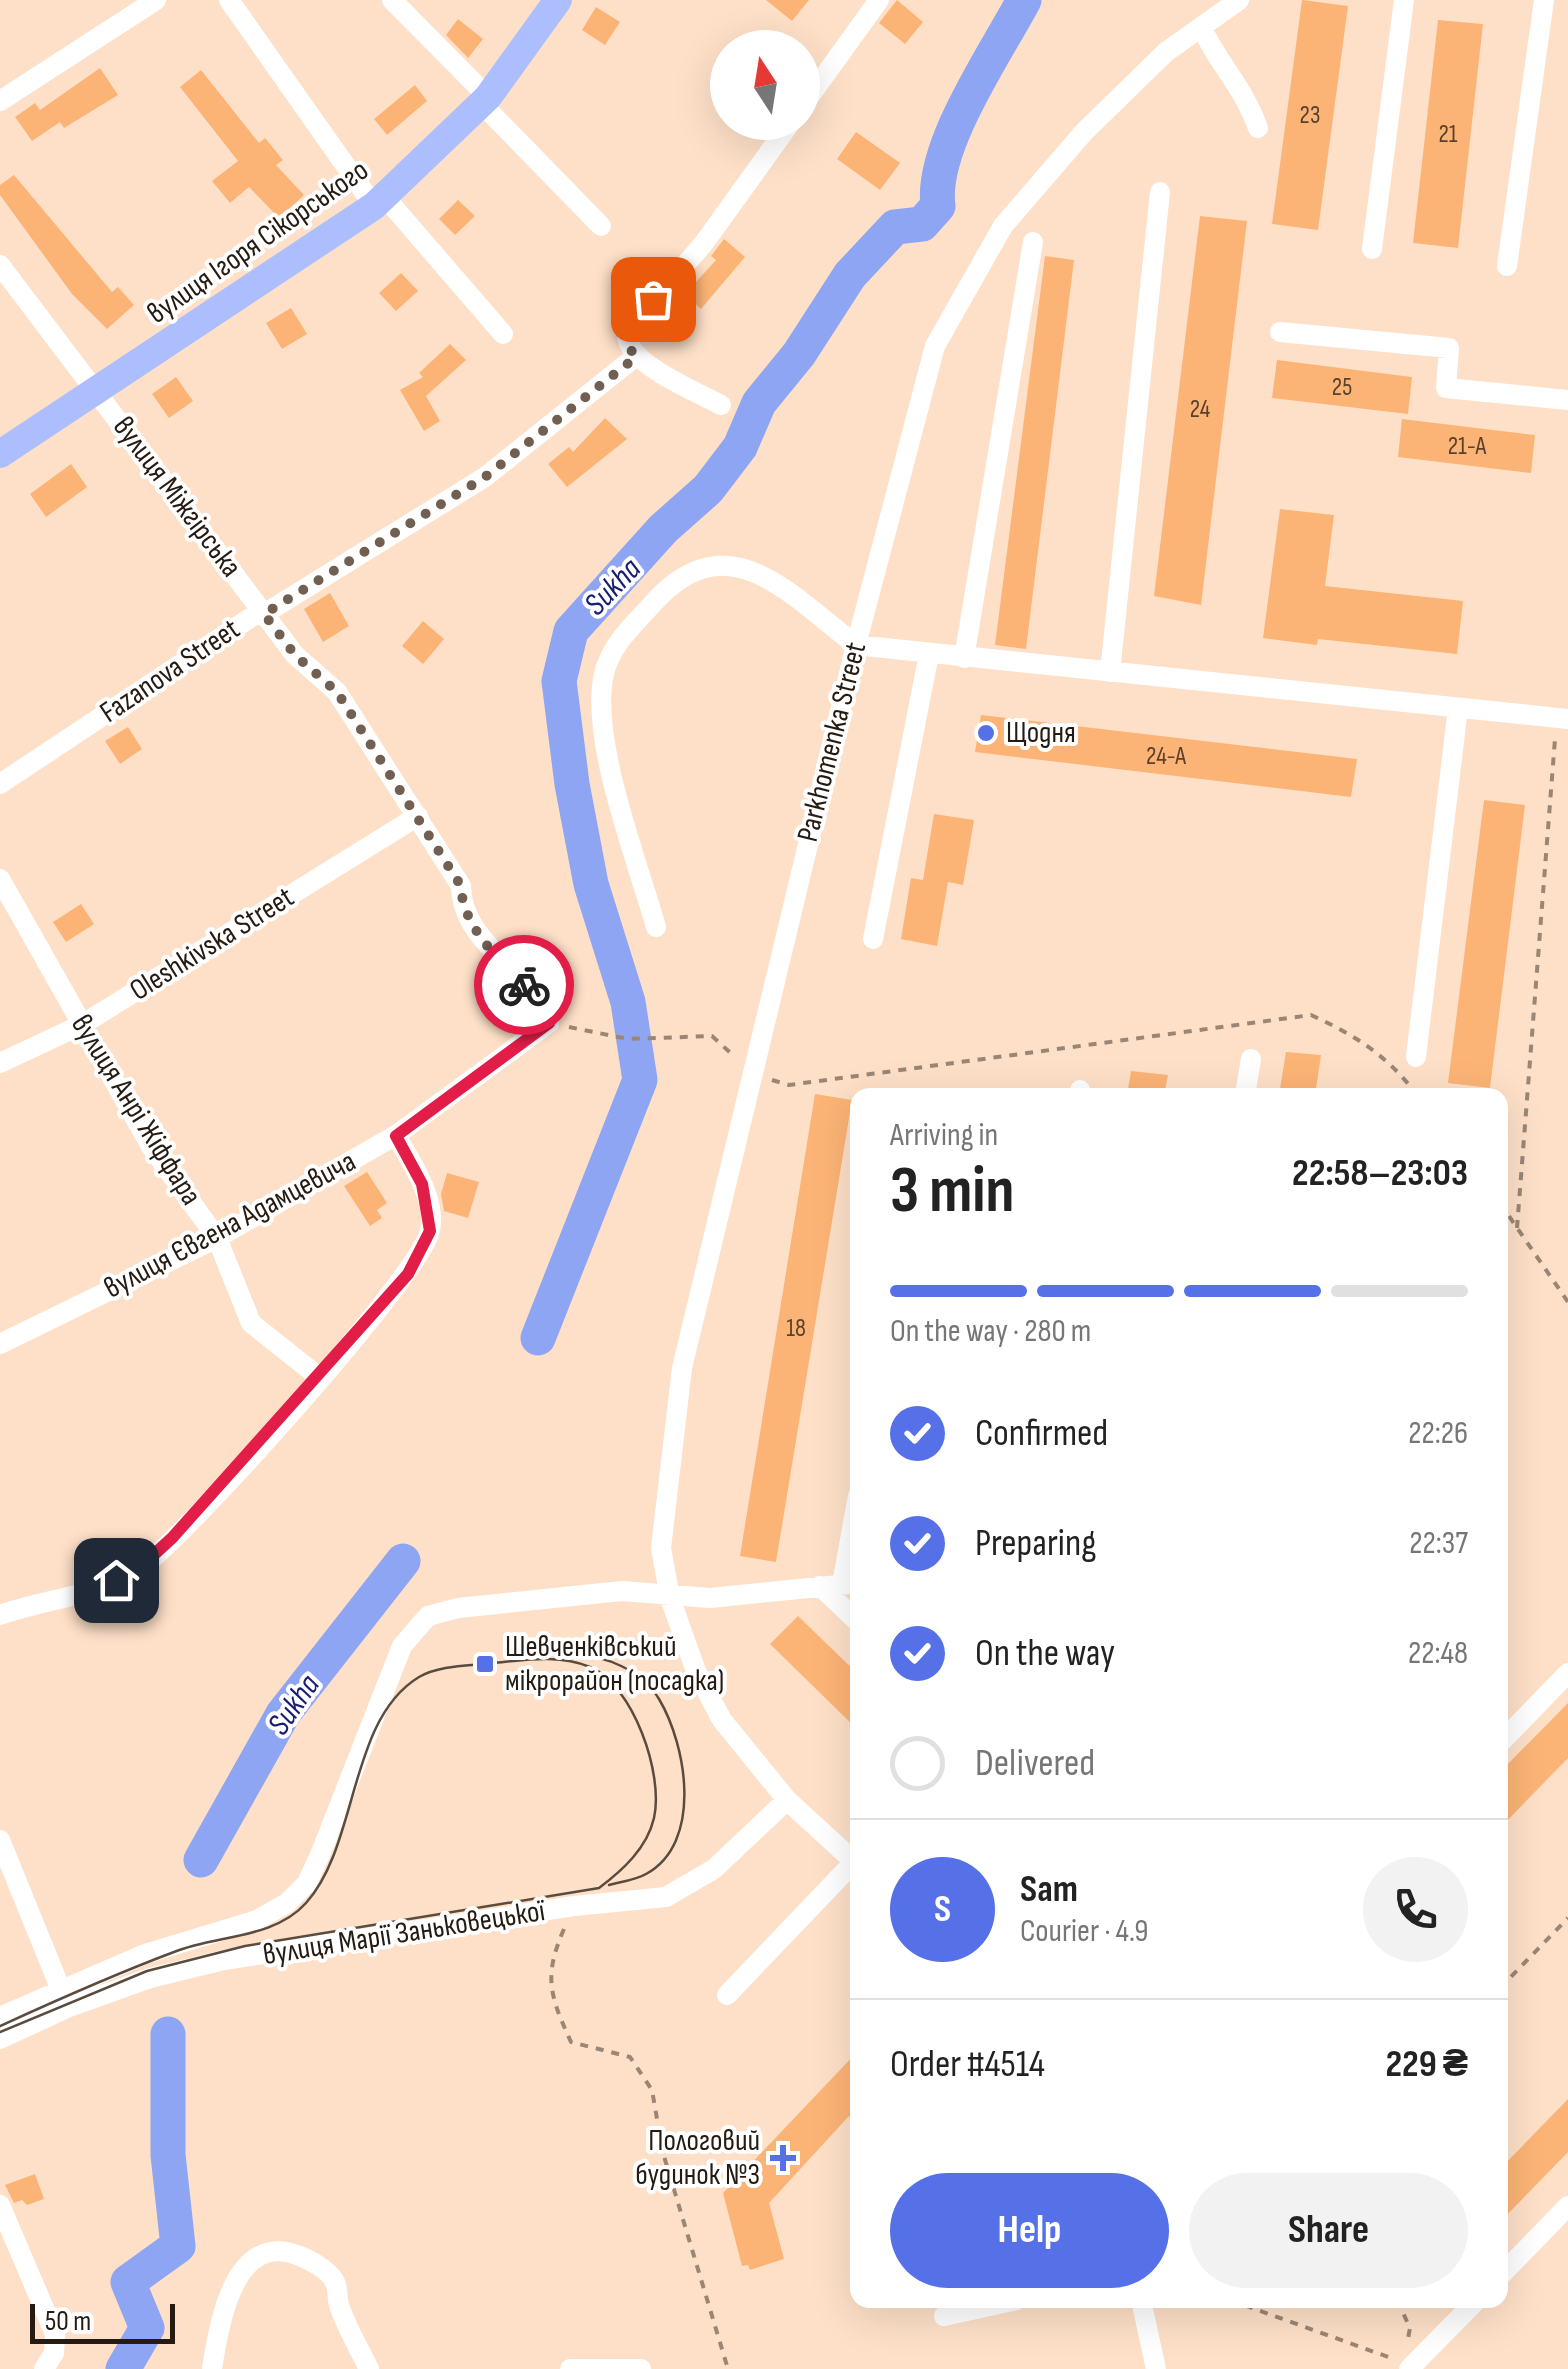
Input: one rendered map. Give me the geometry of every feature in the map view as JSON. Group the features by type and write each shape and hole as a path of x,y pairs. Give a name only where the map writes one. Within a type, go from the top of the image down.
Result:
{"main road":[{"name":"вулиця Ігоря Сікорського","path":"0,454 379,201 484,100 558,0"}],"street":[{"path":"0,101 156,0"},
{"path":"229,0 379,201 503,334"},
{"path":"392,0 602,226"},
{"path":"820,82 879,0"},
{"name":"Parkhomenka Street","path":"850,1858 787,1800 722,1720 696,1671 670,1598 662,1548 682,1368 856,645 935,346 1003,226 1084,132 1166,52 1240,0"},
{"path":"1372,249 1404,0"},
{"path":"1507,266 1544,0"},
{"path":"1201,27 1222,70 1245,90 1258,128"},
{"path":"720,405 636,357 626,342 632,322 704,243 778,140"},
{"path":"1110,672 1160,192"},
{"path":"964,658 1033,242"},
{"name":"вулиця Міжгірська","path":"0,265 295,655 337,692 461,886 462,908 500,960 545,1006 549,1023"},
{"path":"1280,332 1450,348 1446,388 1568,400"},
{"name":"Fazanova Street","path":"0,784 253,616 264,614 485,477 636,357"},
{"path":"656,927 608,758 604,675 616,644 670,586 716,564 740,564 762,574 856,645 1562,718"},
{"path":"873,939 929,654"},
{"path":"1416,1057 1458,708"},
{"name":"Oleshkivska Street","path":"0,1063 83,1024 418,816"},
{"name":"вулиця Анрі Жіффара","path":"0,879 152,1148 217,1238 252,1323 319,1376"},
{"name":"вулиця Євгена Адамцевича","path":"0,1344 217,1238 396,1136 549,1023"},
{"path":"1246,1088 1251,1059"},
{"path":"0,1615 137,1570 243,1463 408,1274 430,1231 422,1184 396,1136"},
{"name":"вулиця Марії Заньковецької","path":"0,2018 199,1934 257,1920 287,1903 307,1883 402,1646 428,1616 458,1608 622,1592 670,1598 850,1584"},
{"path":"820,1586 850,1614"},
{"path":"1508,1736 1568,1673"},
{"name":"вулиця Марії Заньковецької","path":"0,2039 150,1978 224,1960 574,1906 666,1898 692,1885 787,1800"},
{"path":"2,1853 60,1990"},
{"path":"727,1995 850,1870"},
{"path":"0,2205 55,2334 54,2354 45,2368"},
{"path":"1508,2268 1568,2206"},
{"path":"212,2369 228,2296 236,2278 266,2255 284,2251 322,2268 335,2282 339,2304 369,2369"},
{"path":"944,2316 980,2308"},
{"path":"1144,2308 1156,2369"},
{"path":"1409,2365 1468,2308"},
{"path":"570,2369 640,2369"}],"path":[{"path":"1517,1228 1562,718"},
{"path":"549,1023 628,1039 712,1036 754,1074 789,1084 1312,1015 1353,1034 1393,1064 1412,1088"},
{"path":"1508,1215 1568,1302"},
{"path":"574,1906 550,1961 554,2004 570,2042 630,2057 652,2090 663,2153 728,2369"},
{"path":"1508,1980 1568,1918"},
{"path":"1252,2308 1409,2365 1410,2328 1401,2308"}],"building":[{"path":"766,0 809,0 792,21"},
{"path":"897,0 923,22 905,44 879,23"},
{"path":"1302,0 1348,6 1318,230 1272,224"},
{"path":"596,7 620,22 605,45 582,30"},
{"path":"458,19 483,39 468,58 446,35"},
{"path":"1438,20 1483,24 1458,248 1413,243"},
{"path":"100,68 118,95 64,128 60,122 32,141 15,117 35,103 40,110"},
{"path":"201,70 259,143 265,138 283,160 276,165 304,195 279,218 249,187 230,203 212,181 238,161 180,87"},
{"path":"415,85 427,101 387,135 374,119"},
{"path":"856,132 900,163 880,190 837,159"},
{"path":"14,175 112,292 118,287 134,305 107,329 72,294 0,195 0,185"},
{"path":"458,200 475,216 455,235 439,219"},
{"path":"1200,216 1247,221 1201,605 1154,596"},
{"path":"724,239 745,257 701,309 685,294 716,260 711,256"},
{"path":"1045,256 1074,260 1026,649 995,645"},
{"path":"401,273 418,291 396,311 379,293"},
{"path":"291,308 307,334 282,349 266,323"},
{"path":"450,344 466,360 426,396 440,421 424,431 400,390 423,377 419,373"},
{"path":"1277,360 1412,377 1408,414 1272,398"},
{"path":"176,377 193,401 169,418 152,394"},
{"path":"605,418 627,439 567,487 548,464 569,447 573,452"},
{"path":"1402,419 1535,435 1531,473 1398,457"},
{"path":"71,464 87,487 46,517 30,494"},
{"path":"1280,509 1334,515 1325,586 1463,601 1457,654 1318,639 1317,645 1263,638"},
{"path":"330,593 349,626 323,642 304,609"},
{"path":"423,621 444,639 423,664 402,646"},
{"path":"981,715 1357,759 1351,797 975,752"},
{"path":"128,727 142,749 120,764 105,741"},
{"path":"1484,800 1525,805 1490,1088 1448,1083"},
{"path":"934,814 974,820 963,885 948,882 937,946 901,939 911,878 923,880"},
{"path":"81,904 94,924 66,942 53,922"},
{"path":"1286,1052 1321,1055 1316,1088 1280,1088"},
{"path":"1131,1071 1168,1075 1165,1088 1128,1088"},
{"path":"815,1094 850,1100 776,1562 740,1556"},
{"path":"367,1172 387,1203 377,1210 382,1218 370,1226 344,1186"},
{"path":"447,1173 479,1182 468,1218 444,1211 441,1194"},
{"path":"798,1616 850,1666 850,1722 770,1644"},
{"path":"1568,1703 1568,1758 1508,1820 1508,1764"},
{"name":"Пологовий будинок №3","path":"850,2059 850,2117 769,2203 784,2259 750,2270 748,2265 742,2266 723,2193"},
{"path":"1568,2099 1568,2152 1508,2214 1508,2161"},
{"path":"35,2174 44,2199 27,2205 22,2200 14,2203 5,2185"}],"waterway":[{"name":"Sukha","path":"538,1338 640,1080 628,1002 591,884 572,784 559,681 571,631 663,529 708,489 740,447 759,403 799,354 850,275 895,227 922,224 938,206 938,182 954,129 1024,0"},
{"name":"Sukha","path":"201,1860 283,1714 403,1561"},
{"path":"123,2369 147,2328 128,2282 178,2246 168,2155 168,2034"}],"tram line":[{"path":"575,1655 622,1666 652,1689 669,1719 682,1767 683,1817 664,1860 642,1876 609,1885"},
{"path":"0,2026 174,1952 261,1930 293,1915 323,1878 336,1849 379,1722 396,1697 419,1677 455,1667 566,1660 606,1677 632,1711 654,1778 654,1818 633,1858 599,1888 245,1946 147,1971 0,2032"}],"way so far":[{"path":"524,985 500,960 462,908 461,886 337,692 295,655 264,614 485,477 571,410 636,357 626,342 627,332 653,299"}],"place":[{"name":"Щодня","path":"986,733"},
{"name":"Шевченківський мікрорайон (посадка)","path":"485,1664"},
{"name":"Пологовий будинок №3","path":"783,2158"}],"route":[{"path":"116,1580 137,1570 172,1538 408,1274 430,1231 428,1202 396,1136 549,1023 545,1006 524,985"}]}
